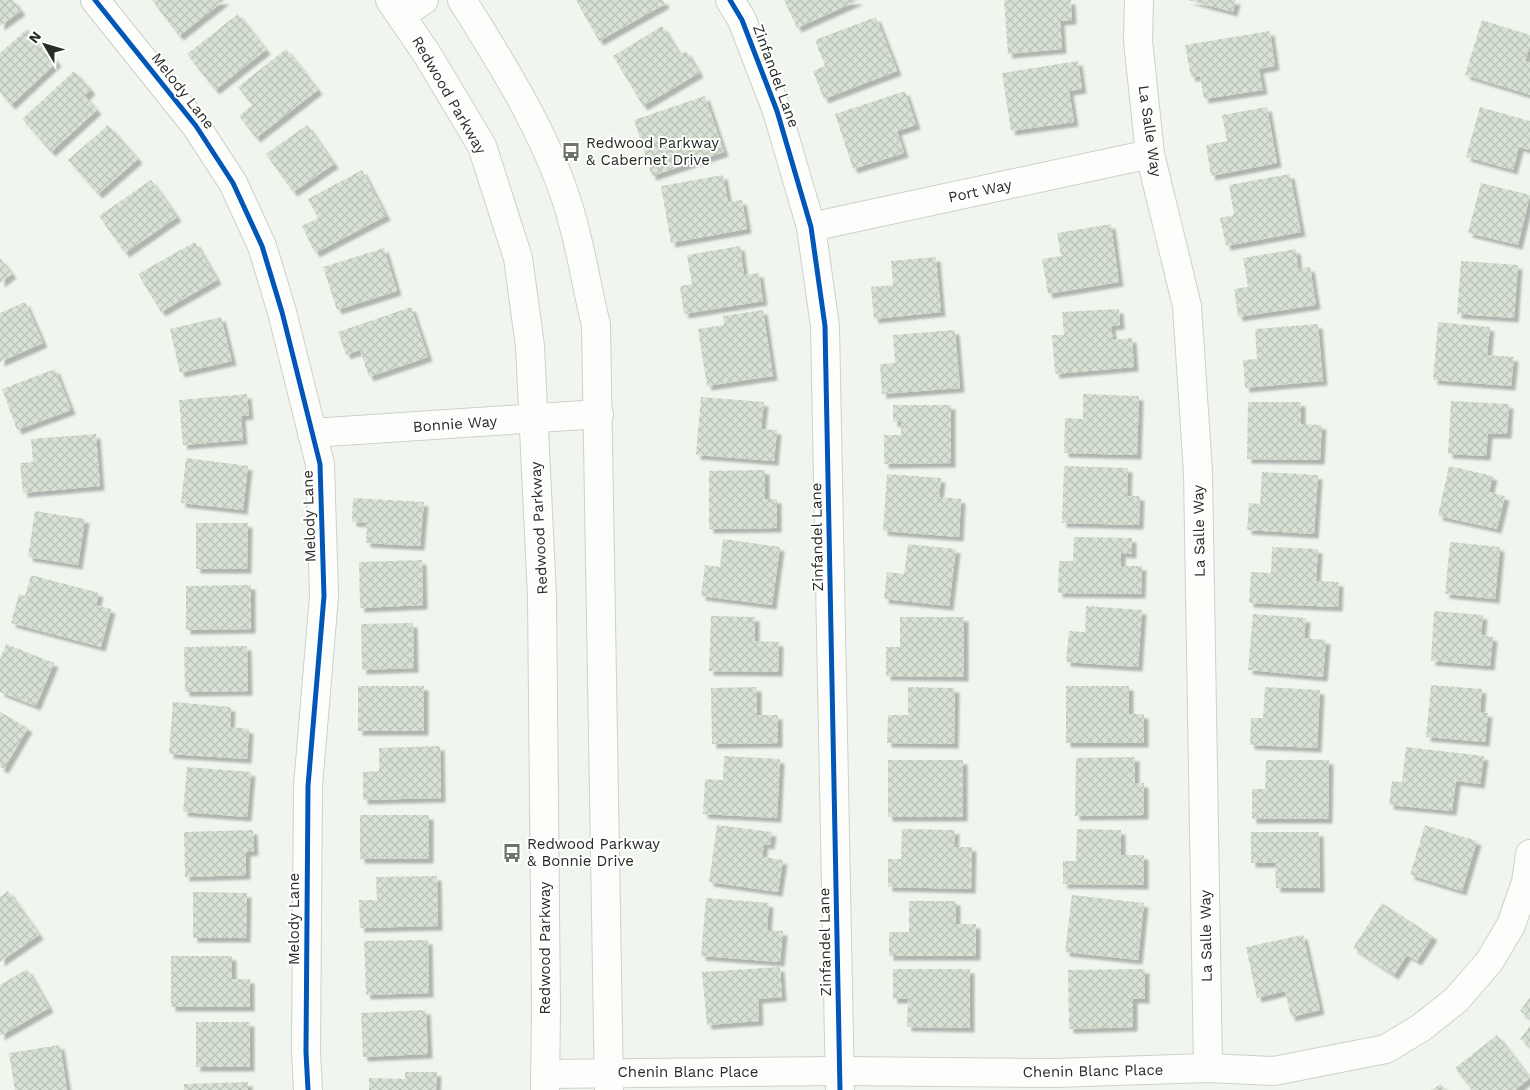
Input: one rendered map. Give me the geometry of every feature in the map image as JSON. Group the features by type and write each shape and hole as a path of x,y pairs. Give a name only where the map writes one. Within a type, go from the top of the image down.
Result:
{"street":[{"name":"Melody Lane","path":"95,0 196,126 233,182 262,246 282,312 320,464 324,596 308,786 306,1042 308,1090"},
{"path":"396,8 424,0"},
{"path":"462,0 507,72 550,157 568,203 596,325 609,1081"},
{"name":"Zinfandel Lane","path":"730,0 742,20 777,111 811,227 825,326 840,1081"},
{"name":"La Salle Way","path":"1139,0 1138,41 1150,154 1187,306 1198,472 1208,1068"},
{"name":"Redwood Parkway","path":"396,8 482,146 518,258 530,346 542,596 545,1082"},
{"name":"Port Way","path":"811,227 1150,154"},
{"name":"Bonnie Way","path":"312,433 599,414"},
{"name":"Chenin Blanc Place","path":"545,1082 840,1081 1208,1068 1274,1071 1386,1049 1422,1027 1456,1000 1489,962 1511,925 1526,882 1530,854"}],"building":[{"path":"0,0 13,0 21,11 0,26"},
{"path":"152,0 225,0 179,36"},
{"path":"576,0 663,0 665,4 599,41"},
{"path":"784,0 859,0 797,28"},
{"path":"1004,0 1071,0 1072,20 1060,21 1062,49 1008,54"},
{"path":"1188,0 1236,0 1233,12"},
{"path":"238,14 266,50 215,90 187,54"},
{"path":"876,17 897,71 824,99 813,71 825,66 815,40"},
{"path":"1482,20 1530,35 1530,46 1525,61 1530,63 1530,95 1465,75"},
{"path":"662,26 680,55 686,51 699,73 643,106 613,56"},
{"path":"27,29 57,62 11,105 0,93 0,53"},
{"path":"1270,31 1275,66 1259,69 1263,90 1204,99 1200,76 1191,77 1185,45"},
{"path":"286,49 318,90 256,138 239,116 252,105 238,87"},
{"path":"1078,61 1082,89 1069,91 1074,122 1011,131 1002,73"},
{"path":"74,71 91,90 85,96 97,110 51,152 22,119"},
{"path":"905,91 916,125 897,131 904,153 853,169 835,114"},
{"path":"705,96 724,152 652,176 634,120"},
{"path":"1267,107 1277,163 1211,176 1206,145 1227,141 1222,115"},
{"path":"1480,107 1530,121 1530,150 1519,147 1513,170 1466,157"},
{"path":"108,125 138,159 98,194 68,160"},
{"path":"307,125 334,164 293,192 266,154"},
{"path":"362,170 386,216 315,253 302,226 318,218 308,199"},
{"path":"1290,174 1301,232 1226,246 1220,218 1234,215 1229,185"},
{"path":"723,175 728,202 742,200 747,229 671,243 661,186"},
{"path":"151,180 177,217 125,253 99,216"},
{"path":"1481,183 1530,195 1518,245 1468,233"},
{"path":"1111,224 1119,282 1048,294 1042,259 1061,256 1057,233"},
{"path":"195,242 217,280 161,312 138,274"},
{"path":"740,246 744,275 759,273 763,301 684,314 680,286 692,284 687,255"},
{"path":"384,248 397,291 337,310 323,267"},
{"path":"1296,249 1298,269 1310,267 1316,305 1238,317 1234,289 1248,287 1243,258"},
{"path":"936,257 941,312 874,319 871,287 893,285 891,261"},
{"path":"0,258 12,274 0,283"},
{"path":"1461,261 1518,265 1514,318 1457,314"},
{"path":"25,302 43,343 0,362 0,313"},
{"path":"411,307 428,357 369,377 360,350 346,355 338,332"},
{"path":"1119,309 1120,325 1111,326 1113,340 1132,338 1134,367 1055,374 1052,335 1064,335 1062,312"},
{"path":"763,310 773,376 707,386 698,329 724,325 723,316"},
{"path":"221,317 232,361 180,373 170,329"},
{"path":"1438,322 1490,327 1487,355 1514,357 1511,386 1433,380"},
{"path":"1318,324 1323,381 1245,388 1243,360 1257,359 1255,329"},
{"path":"955,330 960,388 882,394 880,364 895,363 893,335"},
{"path":"55,369 71,410 17,430 2,389"},
{"path":"247,394 249,415 241,416 243,440 183,445 179,400"},
{"path":"1083,394 1139,396 1137,455 1064,453 1065,418 1083,419"},
{"path":"701,397 764,402 761,429 777,430 774,461 696,455"},
{"path":"1451,401 1509,404 1507,434 1488,434 1486,456 1448,454"},
{"path":"1248,402 1301,402 1301,424 1322,425 1320,460 1247,459"},
{"path":"893,405 951,405 951,463 884,464 884,435 901,435 901,422 893,422"},
{"path":"96,434 100,486 23,493 20,463 33,462 31,439"},
{"path":"186,458 248,466 243,510 181,503"},
{"path":"1064,466 1128,468 1127,496 1140,496 1139,525 1062,523"},
{"path":"1449,466 1493,476 1489,492 1505,496 1497,529 1438,516"},
{"path":"765,470 765,499 777,499 777,528 709,529 709,471"},
{"path":"1262,472 1318,475 1314,534 1247,530 1249,503 1260,504"},
{"path":"887,474 941,478 939,497 961,499 959,537 883,531"},
{"path":"353,498 424,502 420,546 366,543 367,523 352,522"},
{"path":"35,511 85,519 78,565 28,557"},
{"path":"196,523 248,523 247,569 196,569"},
{"path":"1074,537 1132,538 1132,554 1121,553 1121,566 1142,566 1141,594 1058,593 1059,561 1073,561"},
{"path":"723,539 780,547 772,605 701,596 705,565 720,567"},
{"path":"1450,542 1500,547 1495,599 1445,594"},
{"path":"908,544 956,549 949,606 884,599 887,572 904,574"},
{"path":"1272,547 1318,549 1316,581 1339,582 1338,607 1249,603 1251,572 1271,573"},
{"path":"422,560 423,605 360,608 359,562"},
{"path":"31,575 99,593 96,605 111,609 101,647 11,623 19,594 25,596"},
{"path":"251,585 251,629 186,630 186,586"},
{"path":"1086,606 1142,610 1138,667 1066,662 1069,631 1085,632"},
{"path":"1434,611 1483,615 1481,635 1493,637 1490,666 1431,661"},
{"path":"1253,614 1306,618 1304,638 1326,640 1323,677 1248,670"},
{"path":"711,616 755,617 755,641 779,642 778,672 709,671"},
{"path":"900,617 964,617 964,677 886,676 886,647 900,647"},
{"path":"413,623 414,668 362,670 361,624"},
{"path":"6,644 54,663 36,706 0,692 0,659"},
{"path":"247,646 248,691 185,692 184,647"},
{"path":"1431,685 1482,689 1480,712 1488,713 1485,742 1426,737"},
{"path":"358,686 424,686 424,731 358,731"},
{"path":"1066,686 1129,686 1129,714 1144,714 1144,743 1066,743"},
{"path":"757,687 757,715 778,715 778,743 712,744 711,688"},
{"path":"908,687 955,688 954,744 887,743 888,715 908,715"},
{"path":"1265,687 1320,690 1317,748 1250,745 1251,718 1263,718"},
{"path":"173,702 231,707 230,727 249,729 247,759 169,754"},
{"path":"0,712 28,728 4,769 0,767"},
{"path":"440,746 441,798 363,800 363,772 379,771 379,748"},
{"path":"1406,747 1484,756 1480,784 1456,781 1452,811 1389,805 1392,781 1402,782"},
{"path":"724,756 780,759 777,818 703,814 705,779 723,780"},
{"path":"1135,757 1135,783 1144,783 1144,815 1075,816 1076,758"},
{"path":"888,760 963,760 963,817 888,817"},
{"path":"1266,760 1329,760 1328,819 1252,819 1252,789 1265,789"},
{"path":"187,767 251,772 247,817 183,812"},
{"path":"360,815 429,815 429,859 360,859"},
{"path":"717,825 772,832 770,845 764,844 762,857 783,860 778,892 709,882"},
{"path":"1425,825 1477,841 1462,891 1410,875"},
{"path":"902,829 955,830 954,847 972,847 971,889 888,887 888,859 901,859"},
{"path":"1077,829 1121,830 1121,855 1144,855 1144,885 1063,884 1063,861 1076,861"},
{"path":"253,830 254,851 246,852 246,875 185,877 184,832"},
{"path":"1251,832 1319,832 1320,888 1276,888 1275,863 1251,863"},
{"path":"437,876 438,926 360,928 359,900 377,900 376,877"},
{"path":"8,891 39,935 0,962 0,897"},
{"path":"193,892 247,893 246,938 193,938"},
{"path":"1072,895 1144,903 1138,960 1065,952"},
{"path":"706,898 769,903 767,930 783,931 780,962 701,956"},
{"path":"909,901 956,901 956,924 976,924 976,956 889,956 889,932 909,932"},
{"path":"1382,903 1433,936 1417,961 1407,955 1394,975 1353,948"},
{"path":"1303,935 1320,1010 1291,1017 1285,991 1257,998 1246,947"},
{"path":"428,940 429,993 366,995 364,941"},
{"path":"171,956 232,956 232,979 250,979 250,1007 171,1007"},
{"path":"780,967 782,997 758,999 759,1021 707,1025 702,972"},
{"path":"27,969 49,1008 0,1036 0,985"},
{"path":"893,969 970,969 970,1028 907,1027 908,999 893,999"},
{"path":"1145,969 1145,999 1133,999 1133,1027 1069,1029 1068,970"},
{"path":"1530,997 1530,1018 1520,1011"},
{"path":"426,1010 428,1054 363,1057 361,1013"},
{"path":"196,1022 250,1022 250,1067 196,1067"},
{"path":"1530,1026 1530,1046 1520,1039"},
{"path":"1497,1035 1530,1078 1515,1090 1472,1090 1455,1068"},
{"path":"60,1045 67,1090 15,1090 9,1053"},
{"path":"405,1072 437,1072 436,1090 369,1090 369,1078 405,1079"},
{"path":"248,1082 248,1090 184,1090 184,1084"},
{"path":"1441,1084 1445,1090 1431,1090"}],"cycle path":[{"path":"95,0 196,126 233,183 262,246 282,312 320,464 324,596 308,786 306,1052 308,1090"},
{"path":"730,0 742,20 777,111 811,227 825,326 840,1090"}],"place":[{"name":"Redwood Parkway & Cabernet Drive","path":"571,152"},
{"name":"Redwood Parkway & Bonnie Drive","path":"512,853"}]}
